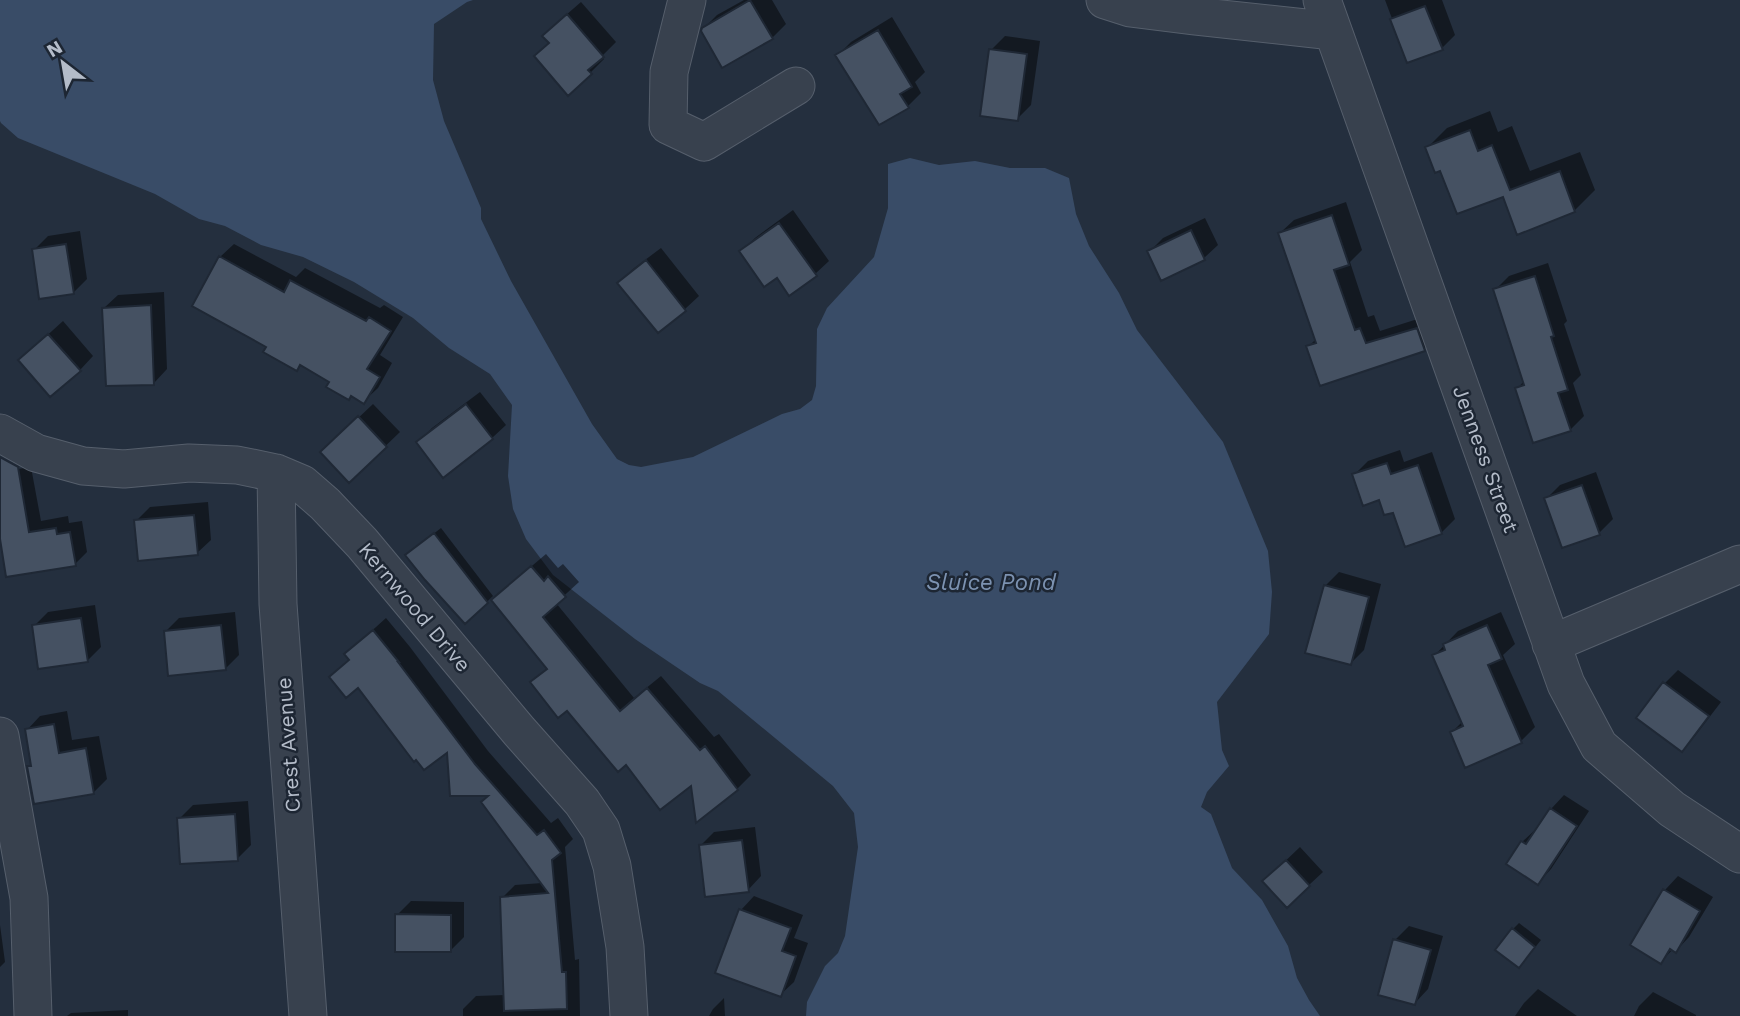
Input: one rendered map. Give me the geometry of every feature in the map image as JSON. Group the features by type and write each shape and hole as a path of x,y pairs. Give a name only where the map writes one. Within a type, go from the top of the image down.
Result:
{"street":[{"path":"687,0 669,72 668,125 704,142 796,86"},
{"path":"1105,0 1130,8 1279,25 1328,15"},
{"path":"1247,0 1279,25"},
{"name":"Jenness Street","path":"1328,15 1566,684 1599,746 1672,809 1740,854"},
{"name":"Kernwood Drive","path":"0,433 36,453 83,466 124,469 189,463 237,466 276,473 302,484 325,504 362,543 593,817 601,830 612,866 625,947 629,1016"},
{"name":"Crest Avenue","path":"276,473 278,604 307,1016"},
{"path":"1552,644 1740,564"},
{"path":"0,736 29,898 33,1016"}],"water":[{"name":"Sluice Pond","path":"0,0 473,0 434,24 433,80 444,121 481,208 481,219 511,281 592,424 617,459 641,467 693,457 782,414 800,409 812,400 816,386 817,329 827,308 874,257 888,208 888,164 910,158 939,165 975,161 1010,168 1045,168 1069,178 1076,214 1089,246 1119,293 1137,330 1223,442 1268,551 1272,592 1269,634 1217,702 1222,750 1229,766 1207,792 1201,807 1211,814 1232,868 1262,900 1288,946 1297,978 1320,1016 806,1016 807,1002 825,966 838,953 845,936 858,847 854,813 833,786 718,691 700,683 635,639 553,575 526,539 513,509 508,476 512,405 490,374 449,348 413,318 354,282 303,257 261,245 225,226 199,219 155,194 18,138 1,123"}],"building":[{"path":"750,0 773,39 722,68 701,31 702,28"},
{"path":"1425,6 1443,50 1407,63 1390,19"},
{"path":"567,14 604,57 588,70 592,74 568,96 534,56 549,43 542,36"},
{"path":"878,30 912,87 900,94 909,108 879,125 835,55"},
{"path":"989,49 1027,54 1018,121 980,116"},
{"path":"1470,130 1478,151 1492,145 1510,190 1560,171 1575,212 1517,235 1503,197 1457,214 1440,171 1435,173 1425,147"},
{"path":"1332,215 1349,265 1334,270 1355,330 1360,328 1366,343 1417,328 1425,351 1320,386 1306,346 1316,343 1278,233"},
{"path":"779,223 817,276 789,296 777,278 764,287 739,251"},
{"path":"1191,230 1205,260 1161,281 1147,251"},
{"path":"66,244 74,294 39,299 32,249"},
{"path":"219,256 284,292 290,280 366,321 369,317 391,331 367,369 380,377 364,404 351,396 349,400 326,387 329,382 300,365 297,371 263,352 266,347 192,306"},
{"path":"646,260 686,311 658,333 617,283"},
{"path":"1535,276 1568,390 1558,393 1571,431 1533,443 1515,388 1524,385 1493,289"},
{"path":"151,305 154,385 106,386 102,308"},
{"path":"48,334 81,371 50,397 18,360"},
{"path":"466,404 493,439 443,478 416,442"},
{"path":"358,416 387,447 349,483 320,452"},
{"path":"0,457 18,467 29,532 56,528 57,534 70,532 76,566 6,577 0,539"},
{"path":"1387,463 1391,474 1418,465 1442,534 1405,547 1393,513 1384,515 1379,500 1363,506 1352,474"},
{"path":"1582,485 1600,535 1562,548 1544,498"},
{"path":"194,515 198,555 138,561 134,520"},
{"path":"434,533 488,603 465,624 405,555"},
{"path":"531,566 544,581 548,576 566,597 543,617 620,711 647,688 700,750 705,746 738,790 696,823 691,786 660,810 626,765 618,772 567,711 558,718 530,682 547,669 491,600"},
{"path":"1324,585 1369,597 1351,665 1305,653"},
{"path":"81,618 88,662 38,669 32,625"},
{"path":"221,625 226,670 168,676 164,631"},
{"path":"1487,625 1502,659 1488,665 1522,743 1465,768 1450,732 1463,726 1432,655 1445,650 1443,644"},
{"path":"373,630 475,764 537,835 544,830 561,853 552,860 562,972 566,972 567,1009 504,1011 500,897 548,893 481,802 488,796 450,796 447,753 424,770 416,760 414,762 358,688 346,698 329,677 349,660 344,654"},
{"path":"1663,682 1709,716 1682,752 1636,718"},
{"path":"54,724 59,753 86,748 94,794 34,804 27,766 31,766 25,729"},
{"path":"1550,808 1577,826 1538,885 1506,864 1521,841 1526,844"},
{"path":"235,814 238,861 180,864 177,818"},
{"path":"742,840 749,892 705,897 699,845"},
{"path":"1286,860 1310,886 1287,908 1262,881"},
{"path":"1663,889 1700,911 1676,953 1670,949 1661,964 1630,945"},
{"path":"739,909 791,928 782,951 796,956 781,997 715,973"},
{"path":"395,914 451,915 451,952 395,952"},
{"path":"1512,928 1535,947 1519,968 1495,950"},
{"path":"1393,939 1431,950 1415,1005 1378,995"}]}
